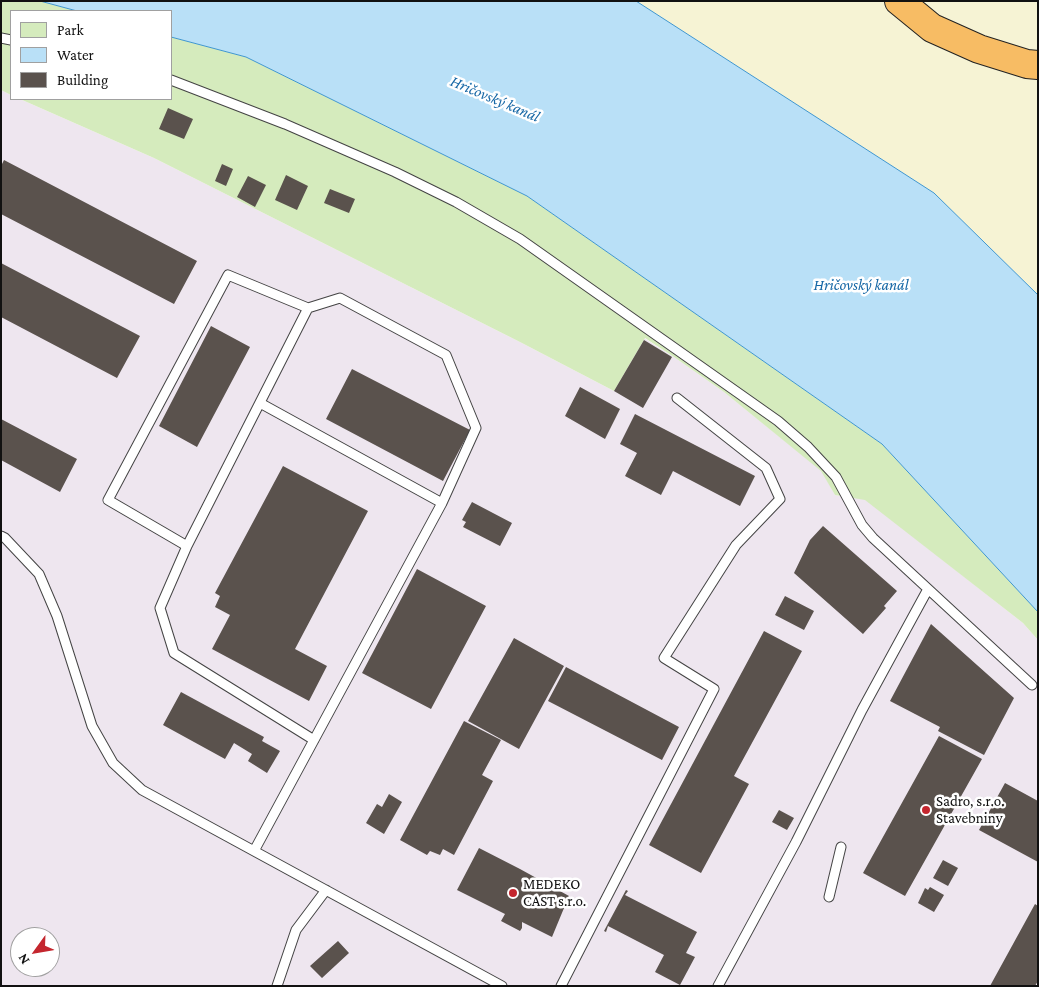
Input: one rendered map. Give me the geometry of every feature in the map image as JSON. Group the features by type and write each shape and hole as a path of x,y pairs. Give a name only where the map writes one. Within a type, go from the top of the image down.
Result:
{"highway":[{"path":"899,1 932,28 979,49 1027,64 1038,65"}],"lane":[{"path":"172,80 285,124 395,172 456,202 520,239 770,416 808,447 836,477 862,526 873,538 1032,685"},
{"path":"187,546 108,500 228,275 308,308 340,298 446,355 476,428 442,503 254,851"},
{"path":"308,308 187,546 160,608 174,653 314,740"},
{"path":"561,986 714,689 664,658 736,545 780,499 766,468 677,398"},
{"path":"260,403 442,503"},
{"path":"1,536 39,574 57,616 92,726 113,763 142,790 502,986"},
{"path":"718,986 796,842 862,710 928,589"},
{"path":"829,897 841,847"},
{"path":"277,986 296,930 326,890"}],"shaded area":[{"path":"636,1 1038,1 1038,295 934,193"},
{"path":"1,90 10,94 10,100 22,100 154,158 614,391 644,338 724,392 822,471 835,495 865,499 1023,623 1038,640 1038,986 1,986"}],"green space":[{"path":"1,1 40,1 73,10 10,10 10,94 1,90"},
{"path":"172,37 246,57 527,196 882,444 1038,612 1038,640 1023,623 865,500 835,495 821,471 724,392 645,338 614,391 154,158 22,100 172,100"}],"water":[{"name":"Hričovský kanál","path":"40,1 636,1 934,193 1038,295 1038,612 882,444 527,196 246,57 172,37 172,10 73,10"}],"building":[{"path":"168,108 193,119 184,139 159,129"},
{"path":"4,160 197,261 174,304 1,214 1,166"},
{"path":"222,164 233,169 226,186 215,181"},
{"path":"286,175 308,186 297,210 275,200"},
{"path":"248,176 266,185 255,207 237,197"},
{"path":"330,189 355,199 349,213 324,203"},
{"path":"1,263 140,336 117,378 1,317"},
{"path":"211,326 250,347 197,447 159,426"},
{"path":"644,340 672,357 643,408 614,391"},
{"path":"352,369 470,430 443,481 326,419"},
{"path":"580,387 620,409 605,439 565,416"},
{"path":"635,414 755,476 740,506 673,471 661,495 625,476 637,453 620,444"},
{"path":"1,419 77,459 60,492 1,460"},
{"path":"283,466 368,511 295,649 327,666 309,701 212,649 230,615 215,607 220,596 215,593"},
{"path":"472,502 512,523 500,546 463,527 466,522 462,520"},
{"path":"823,526 897,591 884,606 886,608 863,634 794,573 810,540"},
{"path":"417,569 486,606 431,709 362,673"},
{"path":"785,596 814,611 804,630 775,615"},
{"path":"931,624 1014,698 984,755 938,731 940,727 890,701"},
{"path":"764,631 802,651 734,776 749,784 701,873 649,845"},
{"path":"514,638 564,666 519,749 468,721"},
{"path":"566,667 679,727 662,760 548,701"},
{"path":"181,692 264,737 262,741 280,751 267,773 248,761 252,754 234,743 225,759 163,725"},
{"path":"464,721 501,740 482,775 493,781 454,855 443,849 440,855 430,851 427,855 400,840"},
{"path":"939,736 982,759 905,896 863,873"},
{"path":"1005,783 1038,801 1038,862 979,830"},
{"path":"389,794 402,802 384,834 366,823 377,804 382,807"},
{"path":"779,810 794,818 787,830 772,822"},
{"name":"MEDEKO CAST s.r.o.","path":"479,848 569,896 552,937 522,922 520,931 501,921 505,914 457,890"},
{"path":"943,860 958,868 948,886 933,878"},
{"path":"930,887 944,895 934,912 918,903 925,888 928,890"},
{"path":"626,890 628,891 625,895 697,932 686,953 695,957 680,985 655,972 664,955 608,926 606,932 604,931"},
{"path":"1035,904 1038,906 1038,981 1035,986 990,986"},
{"path":"338,941 349,953 322,978 310,966"}],"place":[{"name":"Sadro, s.r.o. Stavebniny","path":"926,810"},
{"name":"MEDEKO CAST s.r.o.","path":"513,893"}]}
